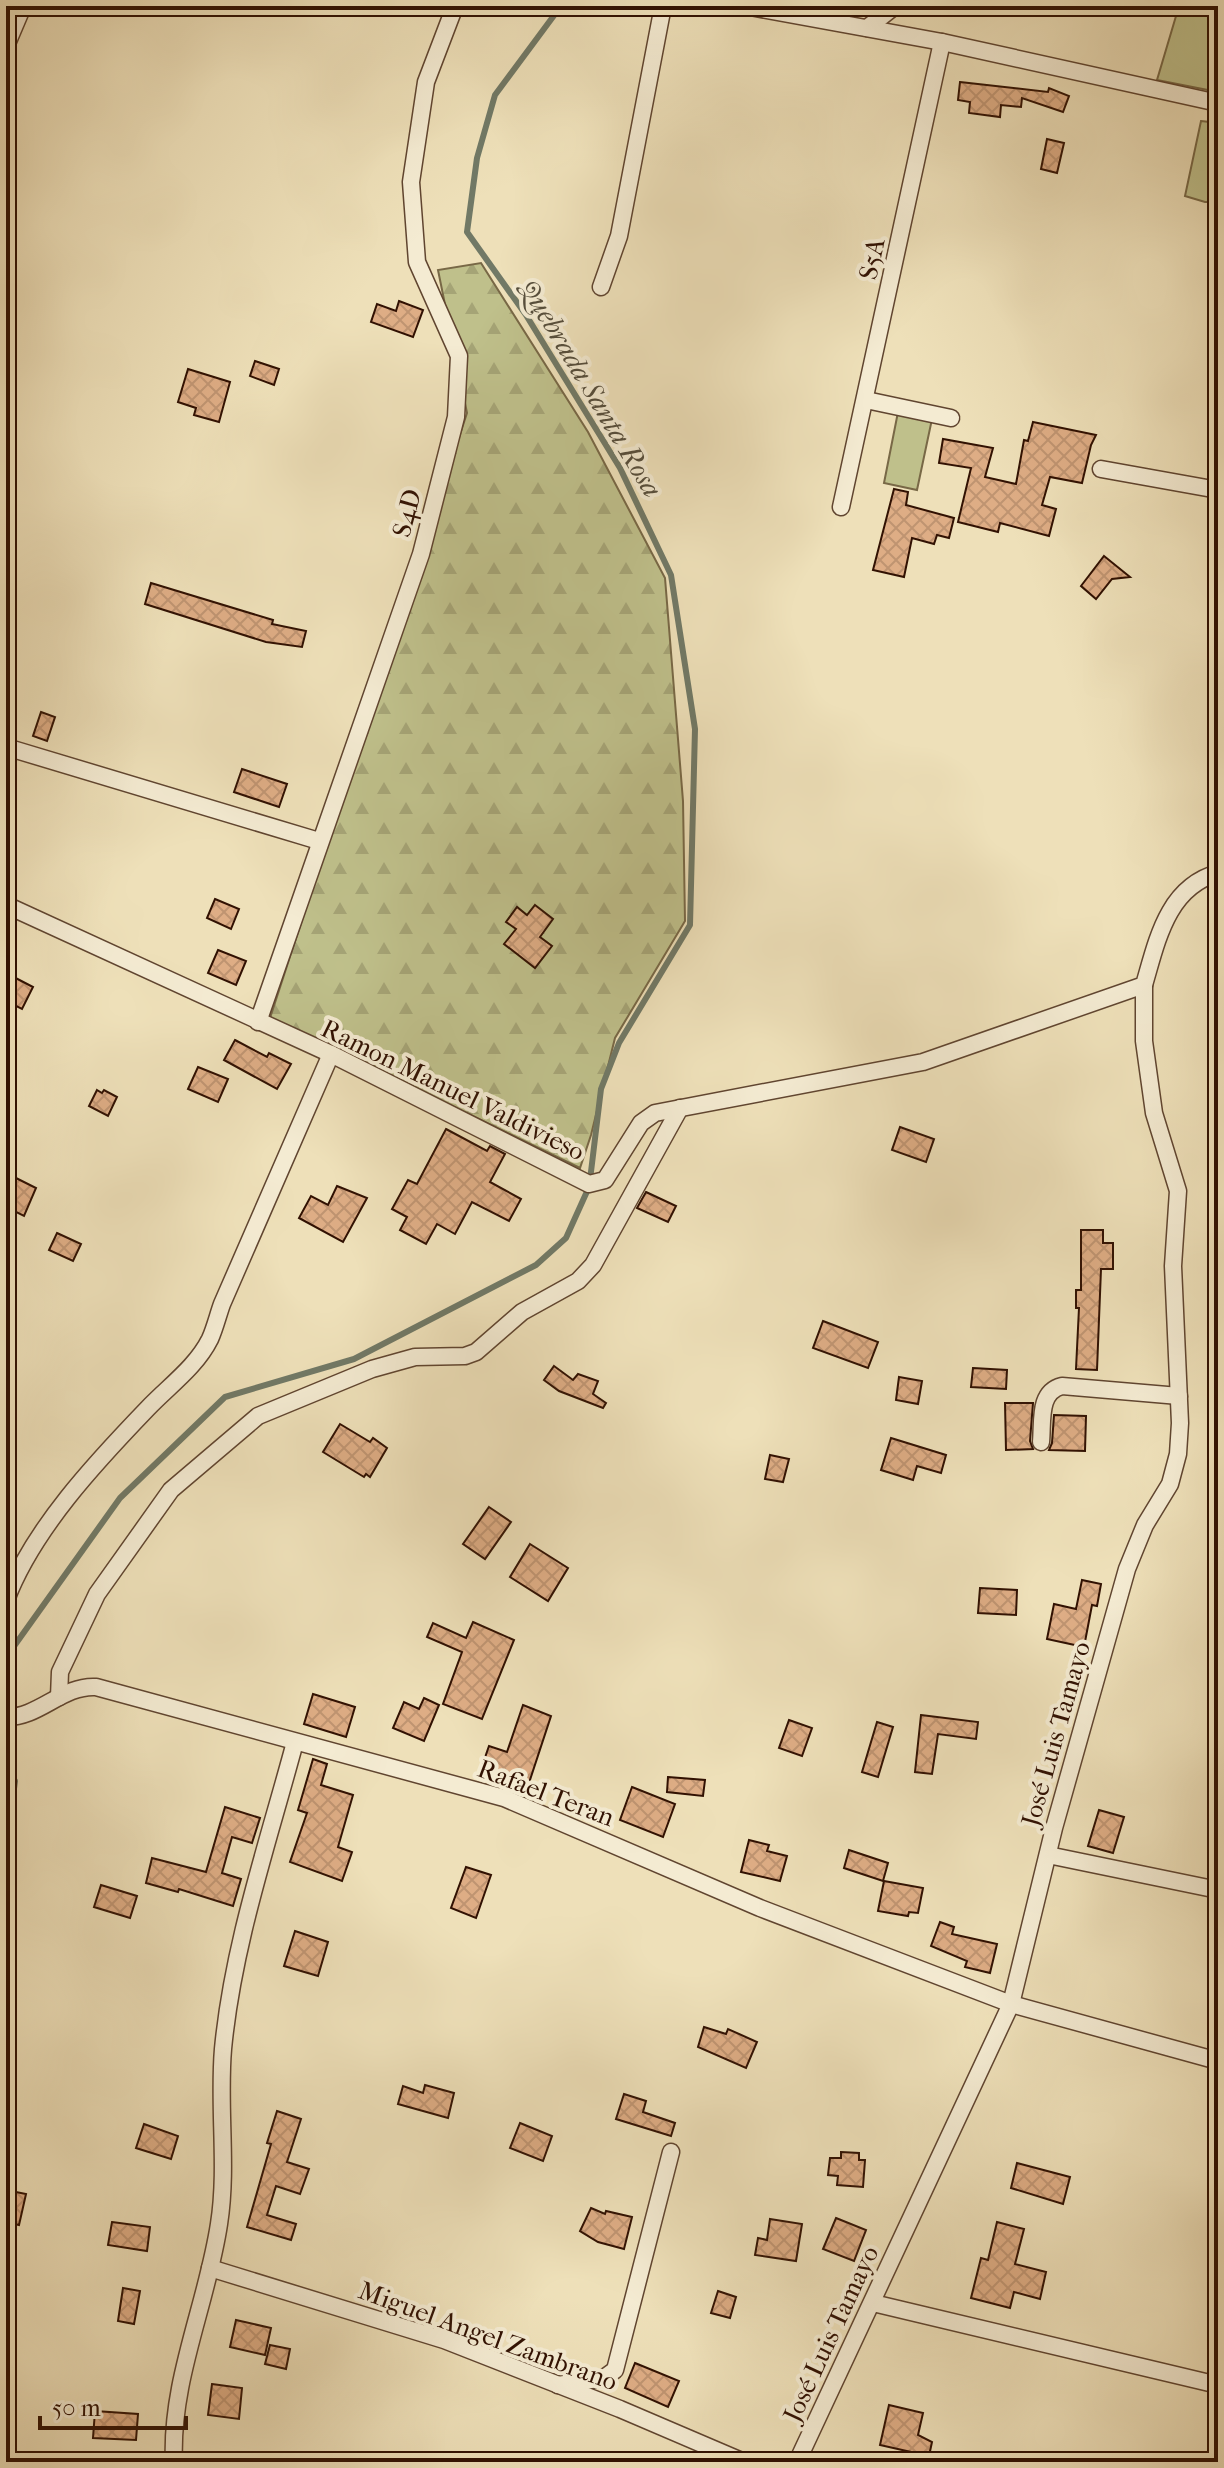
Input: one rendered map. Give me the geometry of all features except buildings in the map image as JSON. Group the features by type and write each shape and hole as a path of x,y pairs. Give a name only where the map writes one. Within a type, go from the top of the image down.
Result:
{"street":[{"path":"6,46 23,6"},
{"name":"S4D","path":"258,1022 421,554 456,417 459,356 417,262 411,182 426,82 455,6"},
{"path":"601,287 615,252 663,6"},
{"path":"745,6 942,42 1218,103"},
{"path":"867,28 895,6"},
{"name":"S5A","path":"841,507 942,42"},
{"path":"866,400 951,418"},
{"path":"1101,469 1218,490"},
{"path":"6,747 319,841"},
{"path":"1144,985 1160,929 1175,901 1204,877 1218,873"},
{"name":"Ramon Manuel Valdivieso","path":"6,905 331,1054 589,1184 605,1180 647,1117 655,1113 923,1062 1144,985"},
{"name":"José Luis Tamayo","path":"797,2462 1011,2004 1048,1855 1127,1569 1145,1525 1170,1484 1178,1454 1179,1396 1173,1266 1178,1191 1154,1113 1144,1041 1144,985"},
{"path":"6,1600 14,1580 58,1510 149,1407 183,1375 209,1341 222,1304 331,1054"},
{"path":"59,1697 60,1672 97,1594 171,1490 258,1416 372,1369 415,1357 465,1356 476,1352 522,1312 578,1281 593,1265 680,1108"},
{"path":"1041,1442 1044,1400 1055,1388 1062,1386 1179,1396"},
{"name":"Rafael Teran","path":"6,1717 49,1704 69,1690 96,1687 504,1798 760,1908 1011,2004 1218,2061"},
{"path":"174,2462 173,2433 182,2379 210,2268 221,2200 223,2052 232,1981 295,1742"},
{"path":"1048,1855 1218,1890"},
{"path":"557,2385 604,2378 615,2370 671,2152"},
{"name":"Miguel Angel Zambrano","path":"210,2268 444,2340 744,2462"},
{"path":"873,2303 1218,2385"}],"green space":[{"path":"1179,6 1218,6 1218,92 1157,80"},
{"path":"1201,121 1218,123 1218,202 1185,196"},
{"path":"481,263 588,432 665,578 683,801 685,921 615,1038 580,1168 270,1018 467,413 438,270"},
{"path":"898,412 932,419 917,490 884,483"}],"waterway":[{"name":"Quebrada Santa Rosa","path":"561,6 495,95 477,158 467,232 526,315 620,468 671,575 695,729 690,925 619,1043 601,1089 590,1180"},
{"name":"Quebrada Santa Rosa","path":"12,1649 120,1498 225,1397 354,1359 536,1265 566,1238 589,1187"},
{"name":"Quebrada Santa Rosa","path":"6,1849 15,1781"}]}
